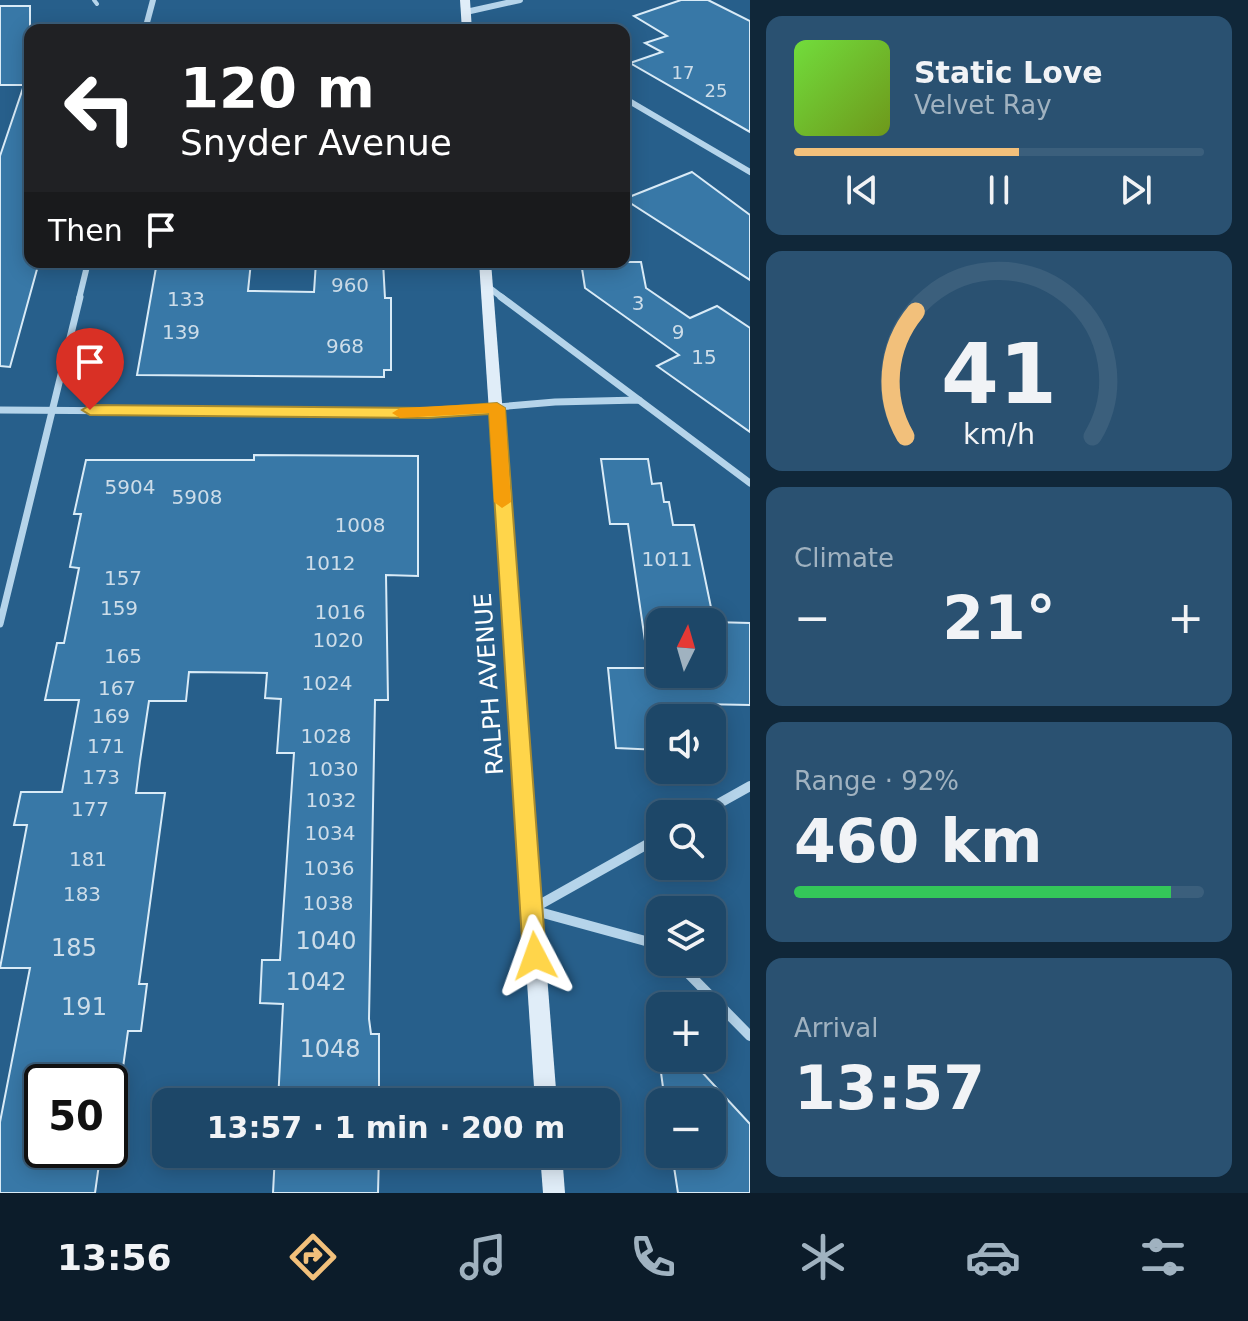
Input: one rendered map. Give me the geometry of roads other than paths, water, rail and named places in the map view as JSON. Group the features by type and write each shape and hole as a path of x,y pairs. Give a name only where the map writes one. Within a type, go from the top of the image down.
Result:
{"main road":[{"path":"465,0 467,24"},
{"name":"RALPH AVENUE","path":"486,268 545,1088"},
{"path":"552,1168 554,1193"}],"street":[{"path":"147,24 153,0"},
{"path":"466,12 520,0"},
{"path":"630,102 750,172"},
{"path":"0,624 86,268"},
{"path":"487,286 750,483"},
{"path":"0,410 428,413 639,400"},
{"path":"725,800 750,786"},
{"path":"531,910 646,845"},
{"path":"531,910 646,941"},
{"path":"691,976 750,1036"}]}
